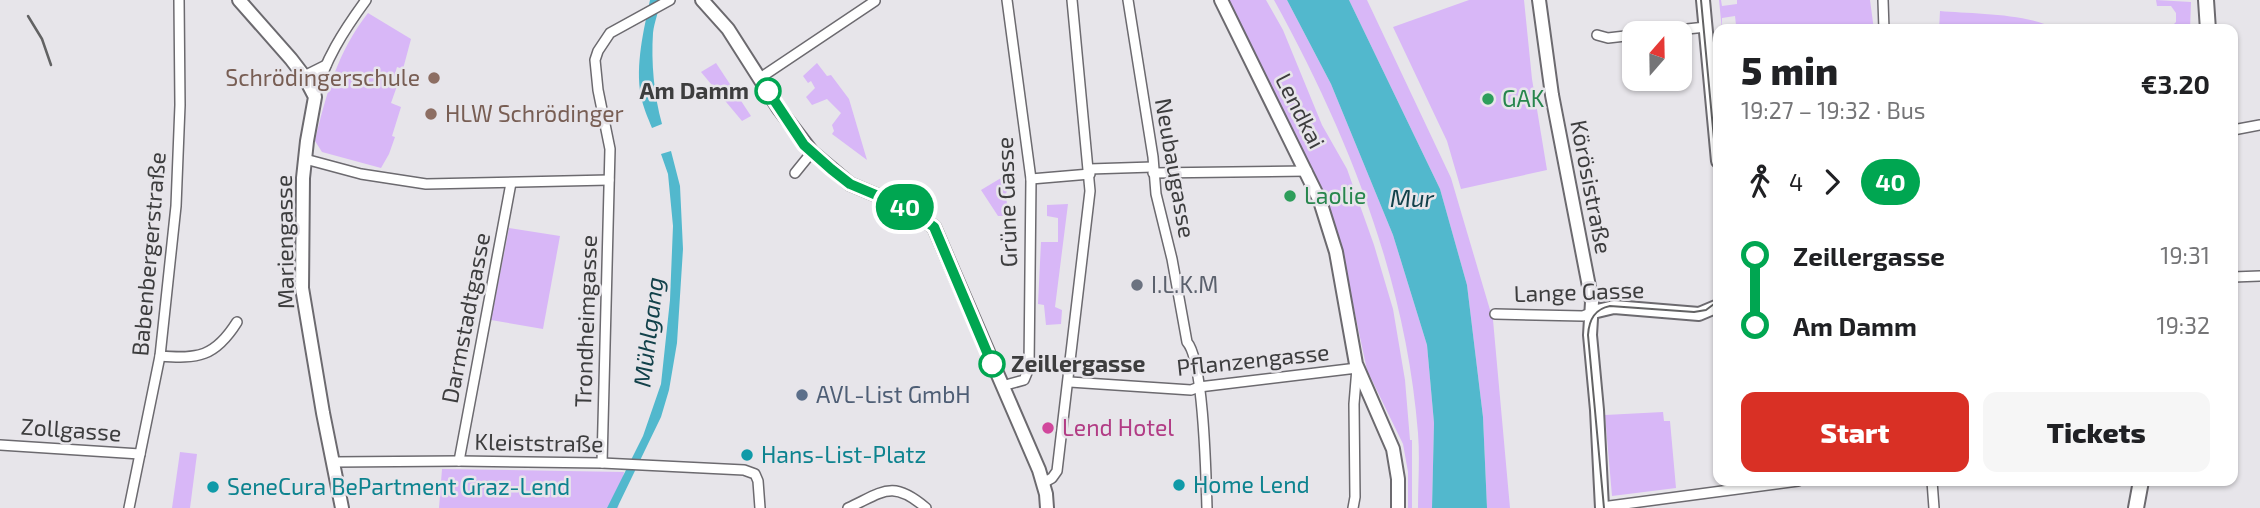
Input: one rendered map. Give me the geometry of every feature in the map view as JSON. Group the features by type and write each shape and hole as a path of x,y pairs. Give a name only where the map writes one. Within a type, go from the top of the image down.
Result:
{"main road":[{"path":"239,0 304,76 315,97"},
{"name":"Lendkai","path":"1221,0 1320,201 1336,252 1357,368 1394,449 1398,508"},
{"name":"Körösistraße","path":"1539,0 1552,94 1593,312 1590,335 1602,508"},
{"path":"1703,0 1713,68"},
{"path":"2206,0 2208,24"},
{"path":"710,2 804,145 850,184 907,208 934,227 1043,483 1047,508"},
{"name":"Mariengasse","path":"315,97 305,159 302,288 342,508"},
{"name":"Lange Gasse","path":"1593,312 1621,307 1705,313 1713,309"},
{"path":"2136,508 2140,486"}],"street":[{"name":"Babenbergerstraße","path":"129,508 160,356 176,206 180,106 179,0"},
{"path":"315,97 326,65 344,30 366,0"},
{"name":"Grüne Gasse","path":"1002,386 1024,380 1028,368 1031,179 1007,0"},
{"path":"1043,483 1057,471 1070,382 1090,191 1072,0"},
{"name":"Neubaugasse","path":"1128,0 1153,170 1187,342 1191,347 1199,387 1207,508"},
{"path":"1883,0 1884,24"},
{"path":"760,78 875,1"},
{"name":"Trondheimgasse","path":"602,463 610,149 595,60 610,33 666,2"},
{"path":"1692,28 1706,27"},
{"path":"1597,36 1622,36"},
{"path":"304,76 326,65"},
{"path":"2238,129 2260,125"},
{"path":"795,173 812,152"},
{"path":"305,159 361,174 426,184 609,180"},
{"path":"1031,179 1090,171 1307,171"},
{"name":"Darmstadtgasse","path":"459,461 511,183"},
{"path":"2238,277 2260,276"},
{"name":"Lange Gasse","path":"1495,314 1583,316 1593,312"},
{"path":"160,356 200,356 230,333 237,322"},
{"name":"Pflanzengasse","path":"1070,382 1191,390 1357,368"},
{"name":"Lendkai","path":"1353,508 1356,497 1354,404 1357,368"},
{"name":"Zollgasse","path":"0,445 140,454"},
{"name":"Kleiststraße","path":"334,462 602,463 744,470 755,474 758,481 760,508"},
{"path":"1602,508 1762,486"},
{"path":"1932,486 1934,508"},
{"path":"848,508 888,489 895,490 926,508"}],"shaded area":[{"path":"1227,0 1266,0 1283,30 1322,125 1347,169 1393,309 1412,440 1412,508 1408,508 1408,472 1403,444 1367,370 1342,253 1314,172"},
{"path":"1274,0 1287,0 1331,84 1393,235 1427,345 1434,423 1432,508 1418,508 1419,442 1411,376 1387,264 1349,156 1301,51"},
{"path":"1349,0 1367,0 1451,178 1493,320 1510,508 1487,508 1483,417 1467,285 1440,189"},
{"name":"GAK","path":"1469,0 1524,0 1532,79 1547,170 1461,189 1447,141 1393,27"},
{"path":"1719,0 1722,6 1737,4 1737,0 1870,0 1873,24 1736,24 1735,16 1722,18 1721,24"},
{"path":"2156,0 2191,2 2190,24 2174,24 2176,13 2171,6 2157,6"},
{"path":"1940,11 2017,17 2046,24 1939,24"},
{"path":"368,13 411,39 403,69 397,67 392,84 397,86 391,103 401,107 392,136 395,137 381,168 322,152 315,141 334,74 349,42"},
{"path":"716,63 751,116 742,121 701,72"},
{"path":"817,63 827,76 831,75 849,99 867,160 832,134 832,125 841,113 827,99 812,105 806,97 815,88 811,81 808,83 803,76"},
{"path":"1001,178 1010,179 1006,194 1008,216 998,216 981,190"},
{"path":"1068,204 1055,307 1062,310 1061,324 1046,325 1044,305 1038,304 1041,242 1058,242 1058,218 1047,216 1047,205"},
{"path":"509,228 560,236 543,329 491,320"},
{"path":"1663,412 1664,421 1670,421 1676,488 1612,496 1605,415"},
{"path":"180,452 197,454 190,508 172,508"},
{"path":"442,469 624,472 618,508 439,508"}],"water":[{"path":"650,0 660,0 652,56 655,91 662,124 652,128 639,84 641,47"},
{"name":"Mur","path":"1287,0 1349,0 1440,189 1467,285 1483,417 1487,508 1432,508 1434,423 1427,345 1393,235 1331,84"},
{"name":"Mühlgang","path":"671,151 680,186 683,249 677,343 669,390 661,417 617,508 607,508 643,436 661,384 670,300 673,226 668,174 661,154"}],"tram line":[{"path":"1701,0 1713,128"},
{"path":"1604,508 1588,335 1591,320 1597,312 1610,306 1694,312 1706,310 1713,305"}],"railway":[{"path":"28,16 42,39 51,65"}],"bus line":[{"name":"40","path":"768,91 804,145 831,169 850,184 907,208 934,227 992,364"}],"place":[{"name":"Schrödingerschule","path":"434,78"},
{"name":"Am Damm","path":"768,91"},
{"name":"GAK","path":"1488,99"},
{"name":"HLW Schrödinger","path":"431,114"},
{"name":"Laolie","path":"1290,196"},
{"name":"I.L.K.M","path":"1137,285"},
{"name":"Zeillergasse","path":"992,364"},
{"name":"AVL-List GmbH","path":"802,395"},
{"name":"Lend Hotel","path":"1048,428"},
{"name":"Hans-List-Platz","path":"747,455"},
{"name":"Home Lend","path":"1179,485"},
{"name":"SeneCura BePartment Graz-Lend","path":"213,487"}]}
